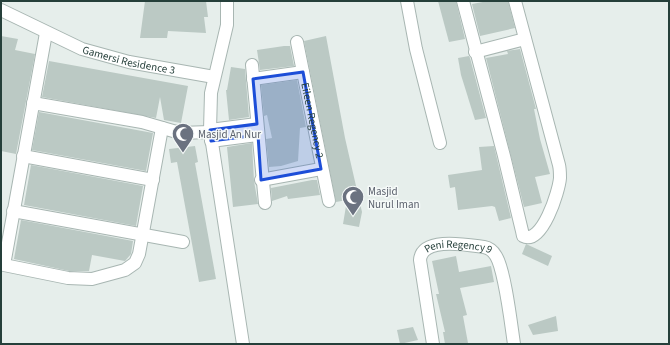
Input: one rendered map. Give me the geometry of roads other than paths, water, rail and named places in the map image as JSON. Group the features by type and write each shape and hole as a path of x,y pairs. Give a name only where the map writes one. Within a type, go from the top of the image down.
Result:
{"street":[{"path":"227,1 227,25 214,77 209,111 210,134 243,344"},
{"path":"407,1 416,49 440,143"},
{"path":"463,1 475,52 504,156 522,231 524,236 532,238 537,234 549,214 560,178 560,165 515,1"},
{"name":"Gamersi Residence 3","path":"1,10 46,33 82,49 119,60 214,77"},
{"path":"46,33 2,264 68,278 92,279 125,270 135,263 138,259 143,235 162,128"},
{"path":"475,52 526,39"},
{"name":"Eileen Regency 2","path":"297,42 321,169 329,201"},
{"path":"252,66 261,180 265,203"},
{"name":"Eileen Regency 2","path":"253,79 303,72"},
{"path":"33,103 142,122 180,133 210,134 257,130"},
{"path":"23,156 153,180"},
{"name":"Eileen Regency 2","path":"261,180 321,169"},
{"path":"13,211 183,242"},
{"name":"Peni Regency 9","path":"433,344 420,260 425,249 439,244 484,247 490,249 494,253 500,266 514,344"}],"place":[{"name":"Masjid An Nur","path":"183,154"},
{"name":"Masjid Nurul Iman","path":"353,216"}]}
